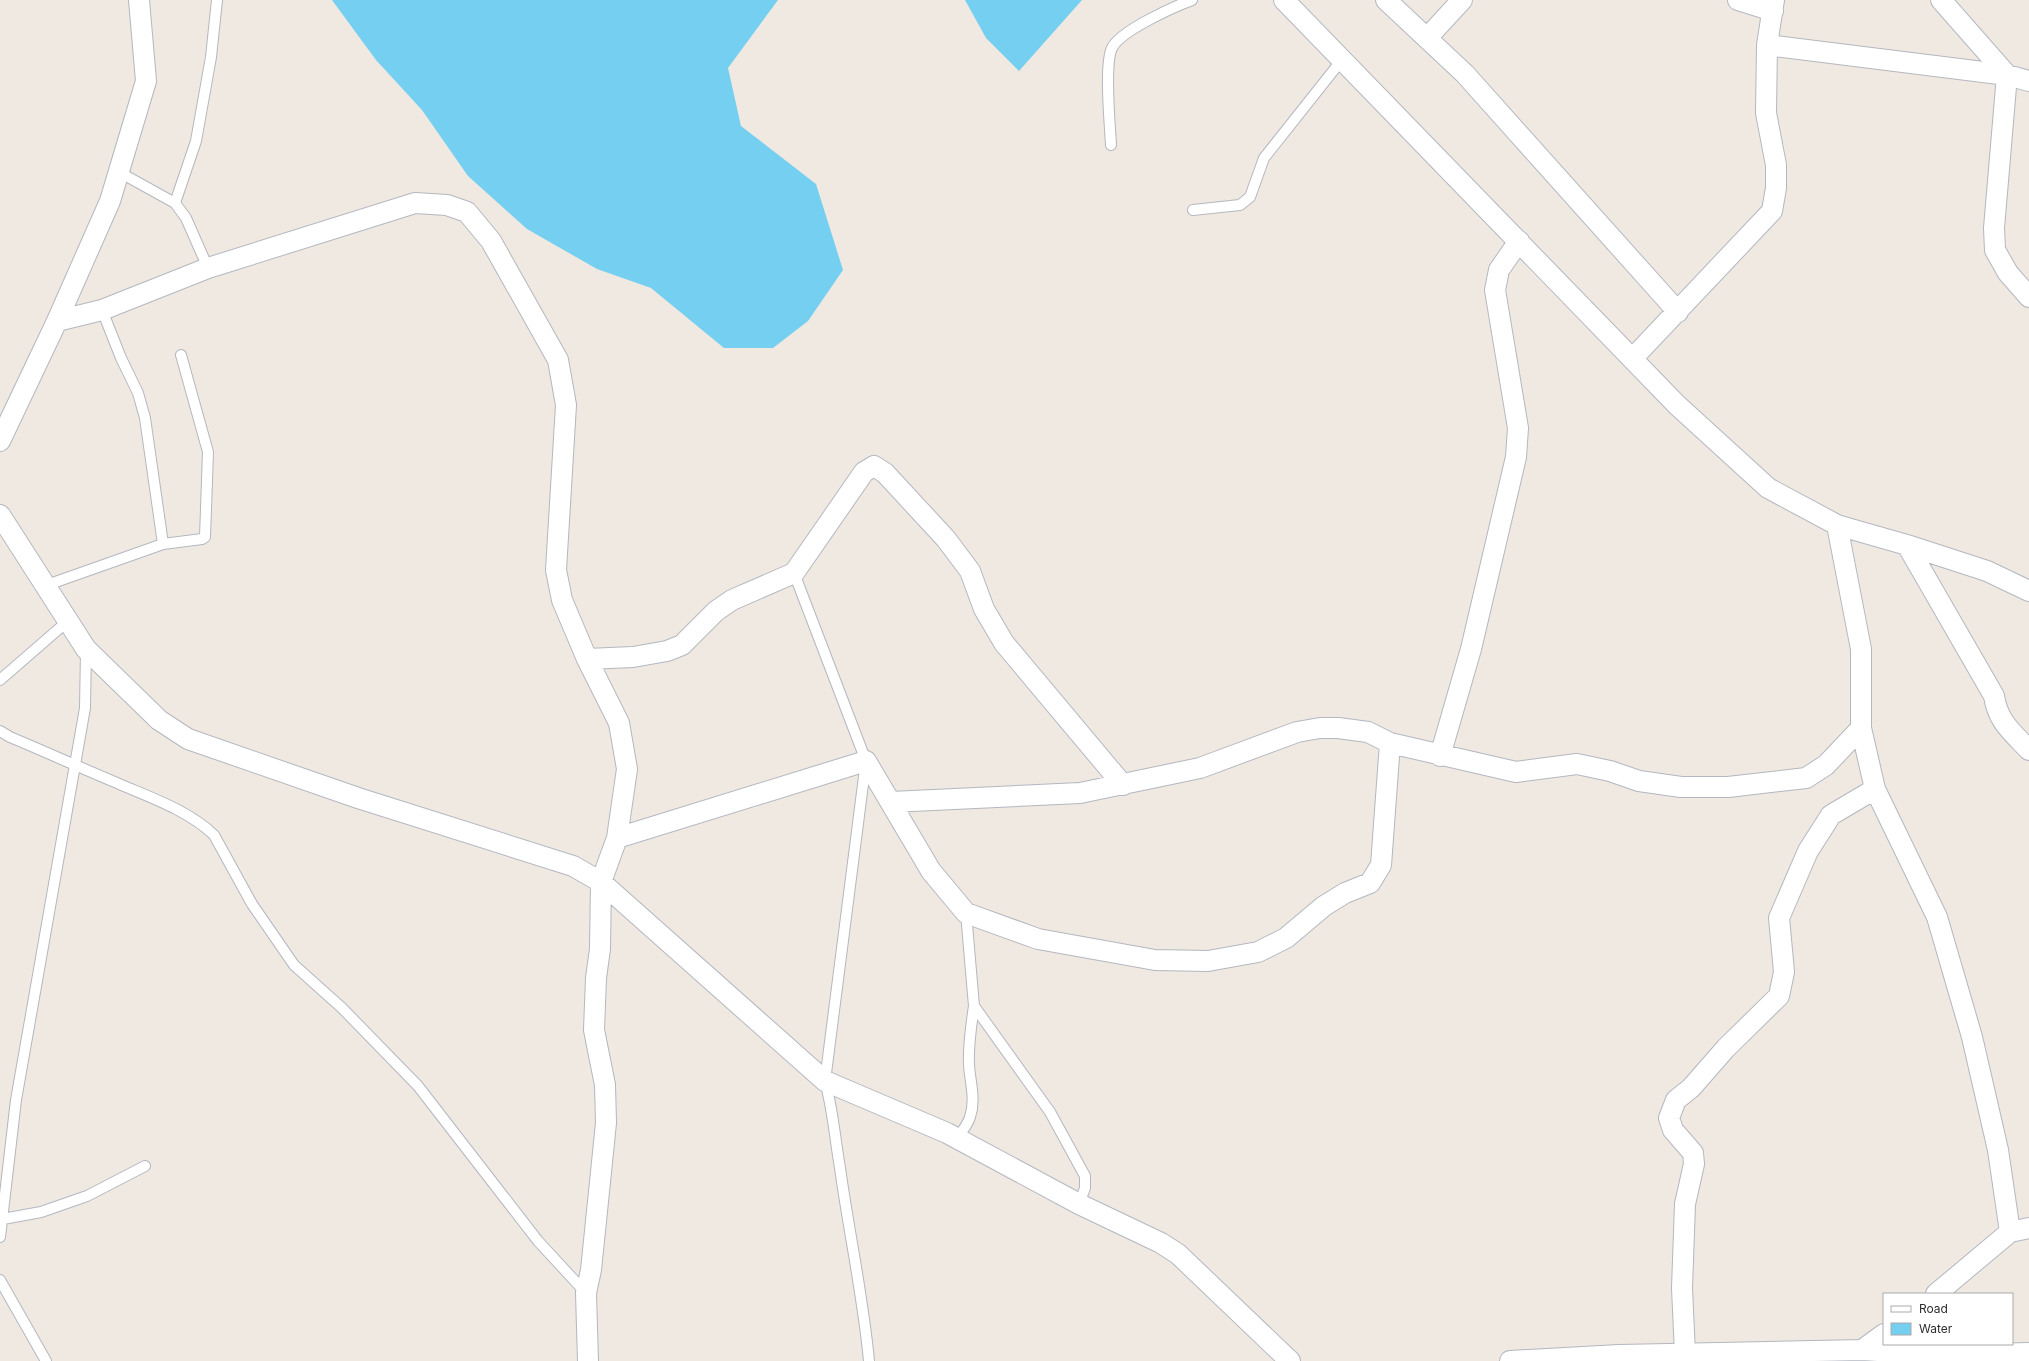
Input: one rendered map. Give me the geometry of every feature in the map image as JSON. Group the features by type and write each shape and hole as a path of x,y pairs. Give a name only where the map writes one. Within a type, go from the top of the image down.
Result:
{"street":[{"path":"0,441 57,321 110,200 119,172 146,80 139,0"},
{"path":"1284,0 1341,61 1519,241 1677,405 1768,488 1837,525 1907,545 1988,571 2029,591"},
{"path":"1386,0 1465,74 1678,312"},
{"path":"1427,38 1462,0"},
{"path":"1632,359 1772,212 1776,188 1776,165 1766,113 1767,45 1773,5 1738,0"},
{"path":"1941,0 2007,74 1994,228 1995,250 2008,273 2029,297"},
{"path":"1767,45 2007,74 2029,81"},
{"path":"57,321 102,310 208,268 415,203 447,205 467,212 491,241 558,360 566,405 556,570 562,600 587,659 619,723 627,769 617,838 601,882 600,949 596,978 594,1030 605,1085 606,1123 591,1270 586,1293 588,1361"},
{"path":"1440,756 1471,649 1516,457 1518,428 1495,290 1498,270 1519,241"},
{"path":"587,659 633,657 667,651 682,645 716,611 732,600 794,573 864,472 874,466 885,473 946,539 970,571 984,609 1004,643 1123,785"},
{"path":"0,515 47,586 86,650 159,720 188,739 358,798 573,866 601,882 825,1081 958,1138 1079,1204 1161,1243 1178,1254 1290,1361"},
{"path":"1837,525 1861,649 1861,728 1875,789 1937,916 1972,1036 1998,1150 2020,1230 1937,1293"},
{"path":"1907,545 1994,696 1996,710 2004,725 2029,750"},
{"path":"891,802 1080,793 1200,768 1297,732 1320,728 1338,728 1368,732 1390,742 1440,756 1516,772 1577,764 1610,771 1639,781 1681,786 1728,787 1806,778 1826,765 1861,728"},
{"path":"617,838 866,761 932,871 966,913 1038,939 1155,960 1208,961 1258,952 1286,938 1324,906 1345,893 1370,883 1381,866 1390,742"},
{"path":"1686,1354 1682,1288 1685,1204 1694,1164 1693,1153 1673,1130 1669,1118 1676,1100 1701,1078 1726,1048 1778,996 1784,972 1779,918 1808,851 1831,816 1875,789"},
{"path":"1862,1350 1883,1335"},
{"path":"1510,1361 1619,1355 1862,1350 1943,1355 2029,1353"},
{"path":"1943,1355 1964,1361"}],"lane":[{"path":"175,203 196,141 212,57 217,0"},
{"path":"1111,145 1108,72 1112,49 1121,36 1192,0"},
{"path":"1193,210 1240,205 1250,197 1264,158 1341,61"},
{"path":"119,172 175,203 186,218 208,268"},
{"path":"102,310 121,358 138,393 163,544"},
{"path":"47,586 163,544 202,539 205,537 207,531 208,452 181,355"},
{"path":"794,573 866,761 825,1081 834,1121 840,1168 857,1264 869,1361"},
{"path":"2,674 68,620"},
{"path":"0,1237 16,1100 85,708 86,650"},
{"path":"0,731 196,820 214,835 252,904 294,965 342,1008 418,1086 538,1241 586,1293"},
{"path":"958,1138 970,1117 973,1091 969,1065 969,1043 974,1006 966,913"},
{"path":"974,1006 1050,1112 1085,1176 1085,1188 1079,1204"},
{"path":"3,1219 41,1212 88,1196 144,1166"},
{"path":"0,1280 46,1361"}],"water":[{"path":"332,0 778,0 728,68 741,126 816,184 843,270 808,321 773,348 724,348 651,288 597,269 527,229 468,176 422,110 376,60"},
{"path":"965,0 1082,0 1019,71 986,38"}]}
